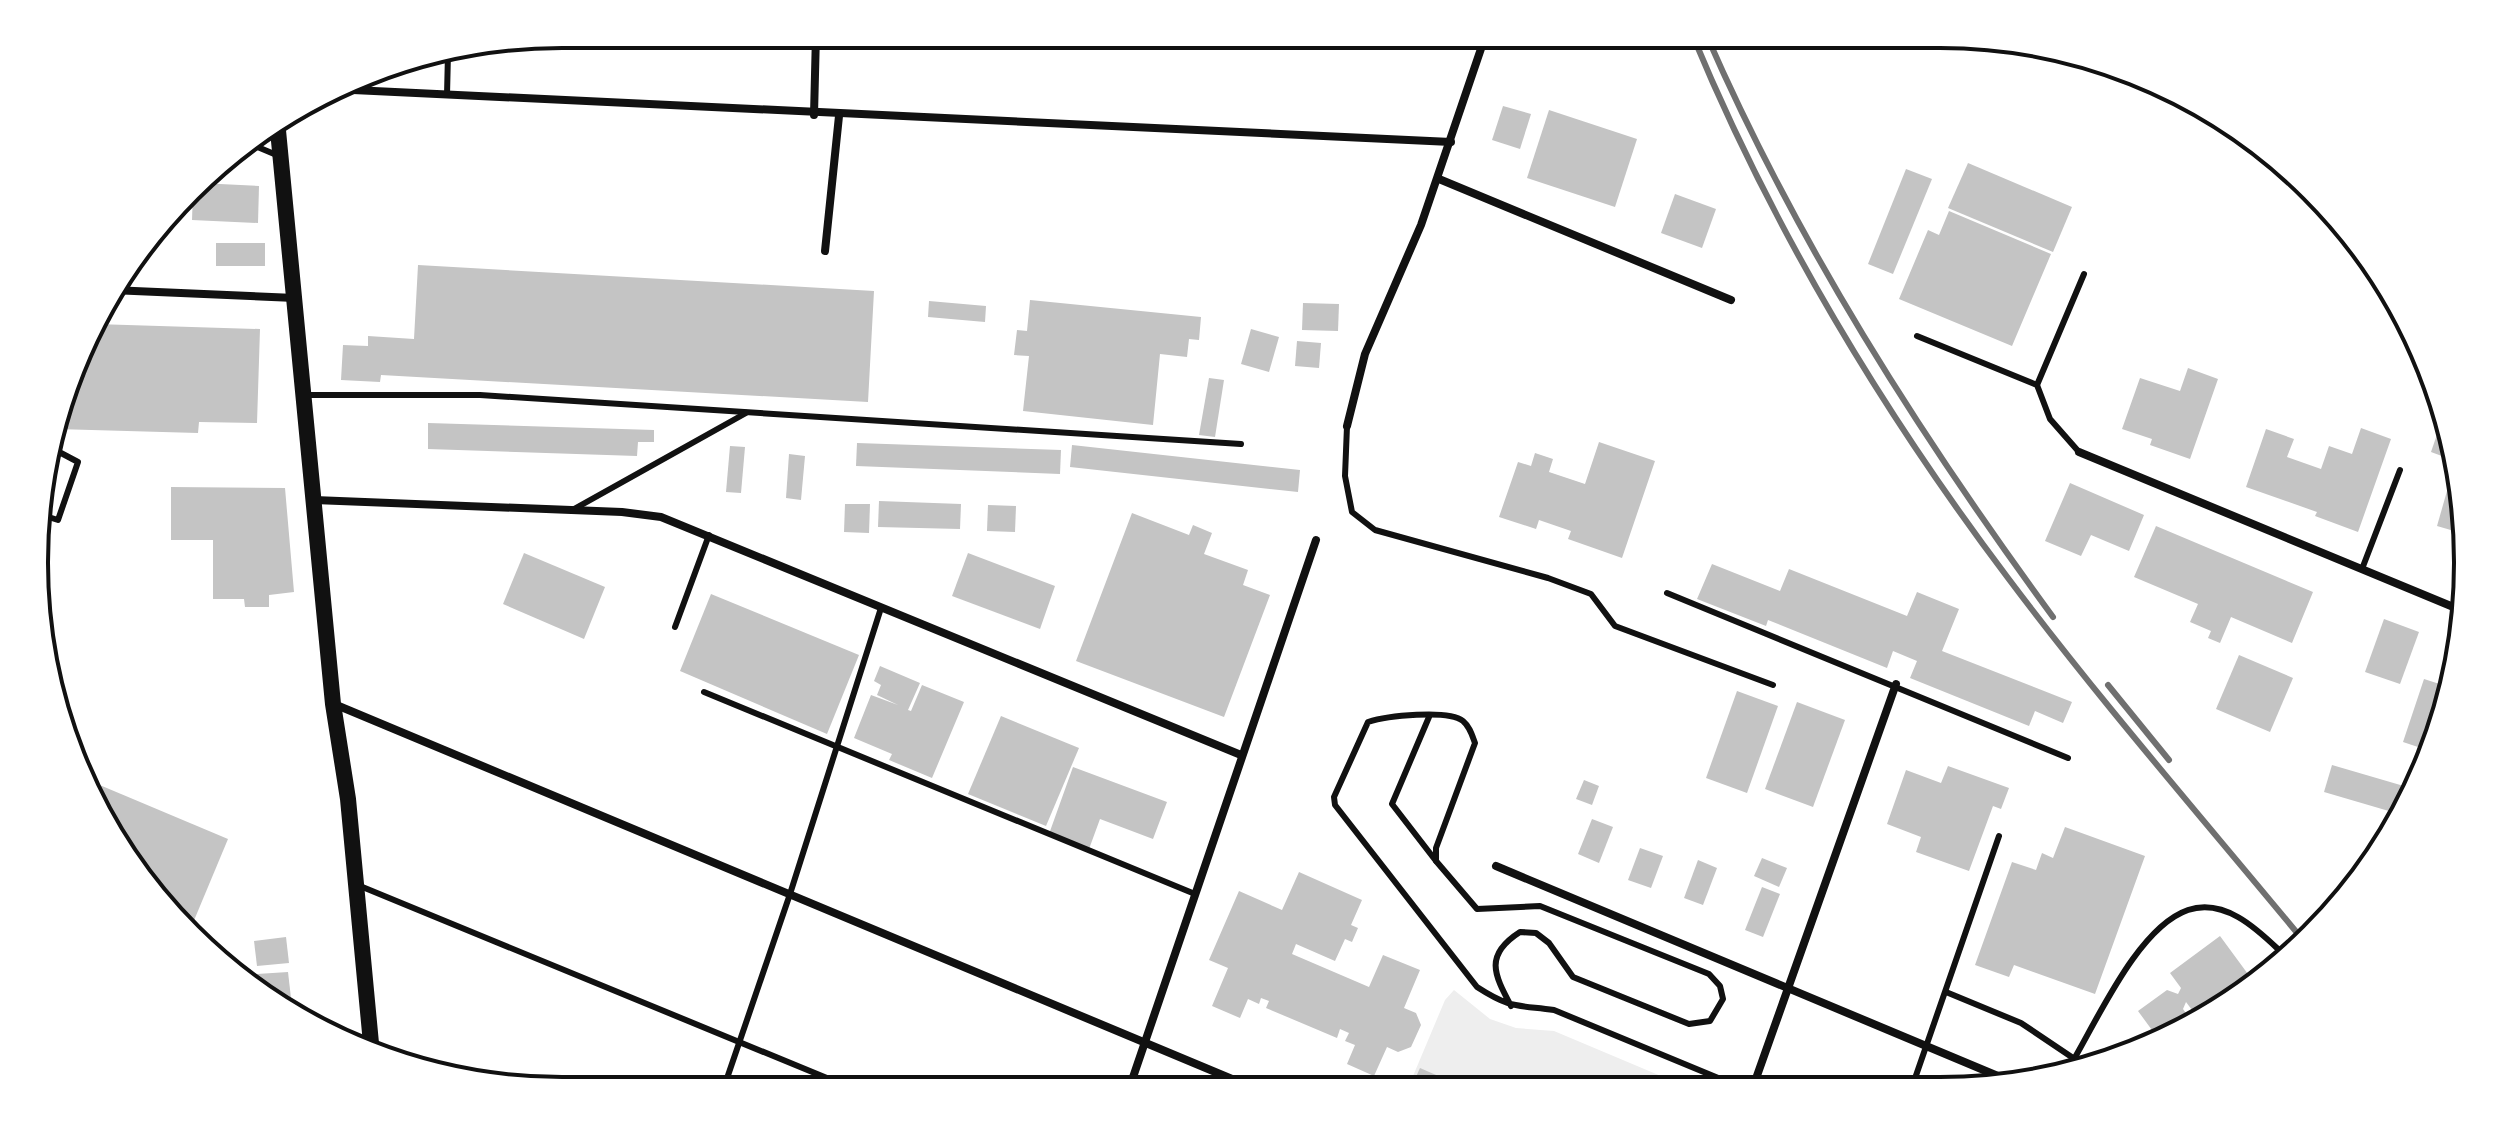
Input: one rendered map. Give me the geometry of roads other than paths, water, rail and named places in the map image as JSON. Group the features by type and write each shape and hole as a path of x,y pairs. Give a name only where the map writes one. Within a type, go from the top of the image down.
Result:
{"main road":[{"path":"279,134 333,704 348,799 370,1039"}],"street":[{"path":"814,115 816,48"},
{"path":"1347,426 1372,335 1439,179 1481,48"},
{"path":"359,90 814,115 1451,142"},
{"path":"825,251 839,116"},
{"path":"1439,179 1731,300"},
{"path":"126,291 296,298"},
{"path":"2079,452 2452,606"},
{"path":"314,500 661,517 1241,755"},
{"path":"1133,1077 1316,540"},
{"path":"1756,1077 1896,684"},
{"path":"333,704 1228,1077"},
{"path":"1496,866 1994,1074"}],"lane":[{"path":"447,95 448,61"},
{"path":"259,147 281,157"},
{"path":"2079,452 2050,419 2037,385 2084,274"},
{"path":"1917,336 2037,385"},
{"path":"305,395 480,395 1241,444"},
{"path":"571,511 747,412"},
{"path":"1347,426 1345,476 1352,512 1375,530 1591,594 1615,626 1773,685"},
{"path":"50,518 58,520 78,462 60,453"},
{"path":"2362,569 2400,470"},
{"path":"675,627 709,535"},
{"path":"1667,593 1896,684 2068,758"},
{"path":"727,1077 790,894 881,608"},
{"path":"704,692 1195,894"},
{"path":"1436,861 1436,848 1475,743 1461,719 1449,715 1385,717 1368,722 1345,771 1335,805 1477,987 1511,1006 1554,1010 1716,1077"},
{"path":"1429,717 1392,804 1477,909 1540,906 1709,974 1720,986 1723,999 1710,1021 1689,1024 1573,977 1549,943 1536,933 1520,932 1498,949 1495,963 1497,980 1511,1006"},
{"path":"1916,1077 1999,836"},
{"path":"355,884 824,1077"},
{"path":"2074,1059 2138,951 2164,926 2188,910 2210,908 2229,913 2252,924 2278,949"},
{"path":"1946,992 2021,1023 2071,1059"}],"railway":[{"path":"1698,48 1757,177 1794,247 1833,316 1917,450 2043,624 2297,932"},
{"path":"1712,48 1780,188 1863,335 1955,478 2053,617"},
{"path":"2108,685 2169,760"}]}
